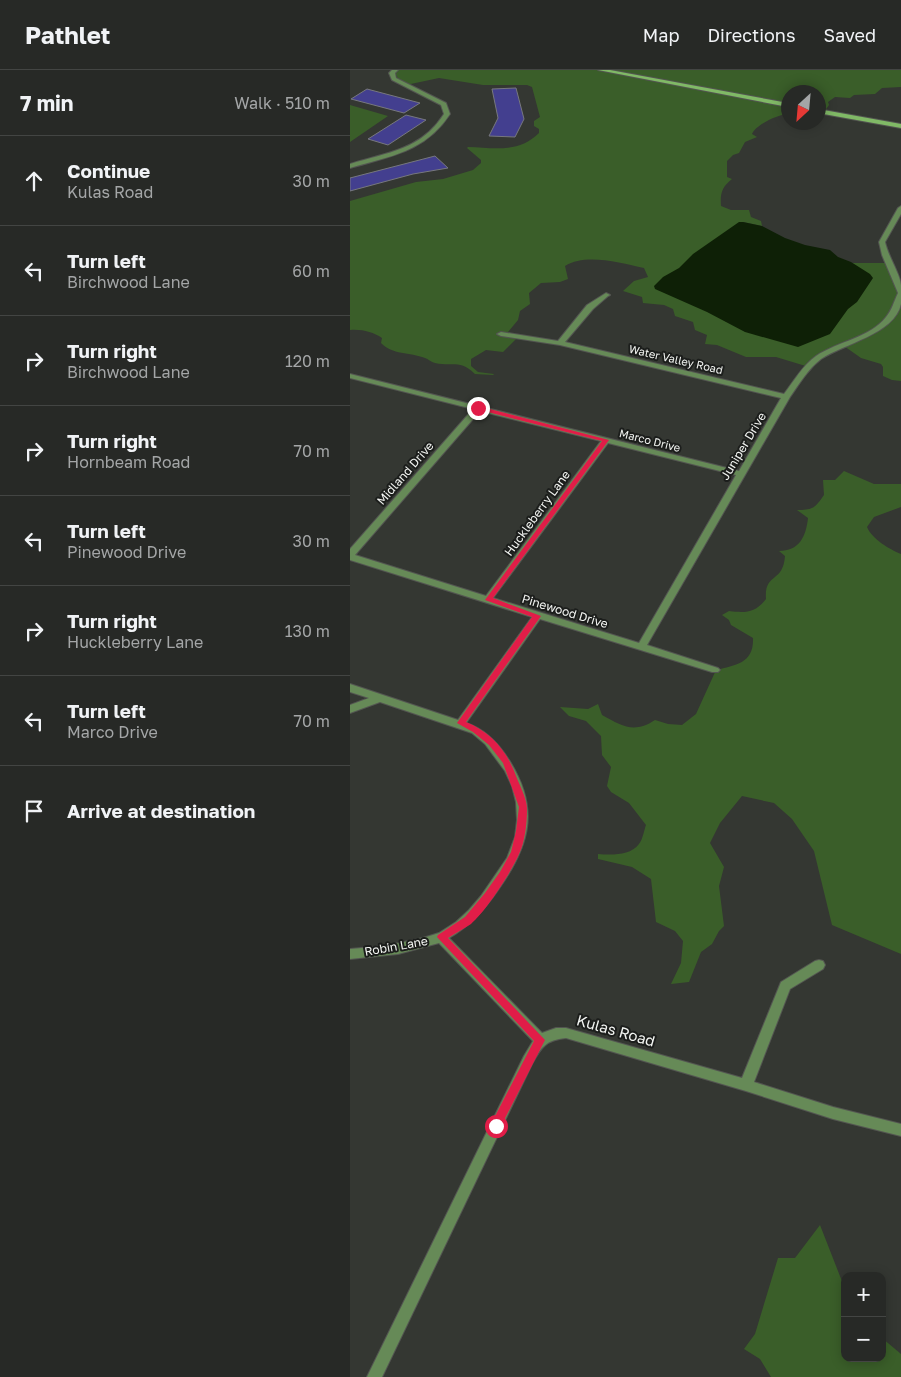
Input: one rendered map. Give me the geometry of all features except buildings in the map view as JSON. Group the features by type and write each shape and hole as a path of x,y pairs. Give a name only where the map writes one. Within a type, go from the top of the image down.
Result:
{"street":[{"path":"350,166 388,156 426,140 441,126 447,114 444,104 394,79 392,73 394,70"},
{"path":"601,70 781,104"},
{"path":"826,112 901,126"},
{"name":"Juniper Drive","path":"641,647 786,397 806,369 829,351 866,336 891,318 901,293 895,273 886,262 882,242 901,208"},
{"path":"501,334 560,343 590,307 606,296"},
{"name":"Water Valley Road","path":"560,343 786,397"},
{"name":"Marco Drive","path":"352,379 478,408 741,474"},
{"name":"Midland Drive","path":"350,556 478,408"},
{"name":"Huckleberry Lane","path":"488,600 606,440"},
{"name":"Pinewood Drive","path":"350,556 537,616 715,670"},
{"path":"461,723 537,616"},
{"name":"Robin Lane","path":"350,688 461,723 476,730 492,742 507,762 523,807 521,831 515,853 488,896 468,920 441,937 403,948 350,954"},
{"path":"350,709 379,698"},
{"path":"374,1377 491,1135 540,1040 441,937"},
{"path":"746,1085 785,986 819,965"},
{"name":"Kulas Road","path":"540,1040 554,1033 566,1033 746,1085 833,1113 901,1130"}],"green space":[{"path":"394,70 901,70 901,87 882,88 875,94 854,95 850,98 835,97 828,102 829,105 826,109 826,85 781,85 781,115 758,127 752,134 757,137 745,142 739,153 733,155 727,161 727,177 732,179 721,194 721,206 731,210 749,210 751,217 761,221 762,226 739,222 852,263 886,263 901,289 901,381 883,376 881,364 861,358 844,346 831,351 809,367 776,357 746,357 717,345 705,344 707,335 695,330 693,322 675,316 673,309 664,305 643,303 642,297 623,291 634,281 648,277 644,268 603,260 573,262 565,266 568,279 560,282 541,283 529,293 530,304 520,311 518,320 508,332 519,336 503,352 486,350 471,359 471,366 478,372 493,375 475,374 470,369 460,365 435,363 426,358 390,350 381,343 382,338 375,334 350,330 350,201 416,182 443,179 473,170 481,163 481,160 468,147 506,148 523,144 539,133 539,129 534,126 534,121 540,117 532,87 527,85 483,85 439,78 406,85 398,79"},
{"path":"350,105 388,116 350,142"},
{"path":"844,471 874,484 901,484 901,507 874,517 867,527 877,539 901,554 901,954 832,925 814,851 792,819 774,803 742,796 720,823 710,843 724,867 719,886 724,926 712,944 701,952 689,982 671,984 681,963 683,941 675,931 656,922 651,879 632,867 598,859 598,854 620,854 631,851 642,840 646,825 629,803 611,792 607,786 611,767 602,755 601,736 586,721 569,716 560,707 588,709 598,704 602,715 628,727 641,727 655,720 668,724 682,725 696,714 716,670 742,662 747,658 753,646 753,638 731,625 729,620 722,615 729,611 750,611 762,604 766,599 768,585 778,575 784,565 785,556 779,551 792,549 803,537 808,518 797,510 810,509 816,505 824,495 823,480 835,480"},
{"path":"820,1225 841,1279 841,1362 886,1362 886,1341 901,1354 901,1377 771,1377 760,1359 744,1349 755,1334 778,1258 795,1258"}],"shaded area":[{"path":"739,222 762,226 785,238 805,245 830,250 838,257 851,262 870,274 873,278 857,302 848,309 830,334 798,347 745,332 707,312 655,289 654,286 663,277 679,268 693,254"}],"route":[{"path":"478,408 606,440 488,600 537,616 461,723 476,730 492,742 507,762 523,807 521,831 515,853 503,874 468,920 441,937 540,1040 496,1126"}]}
